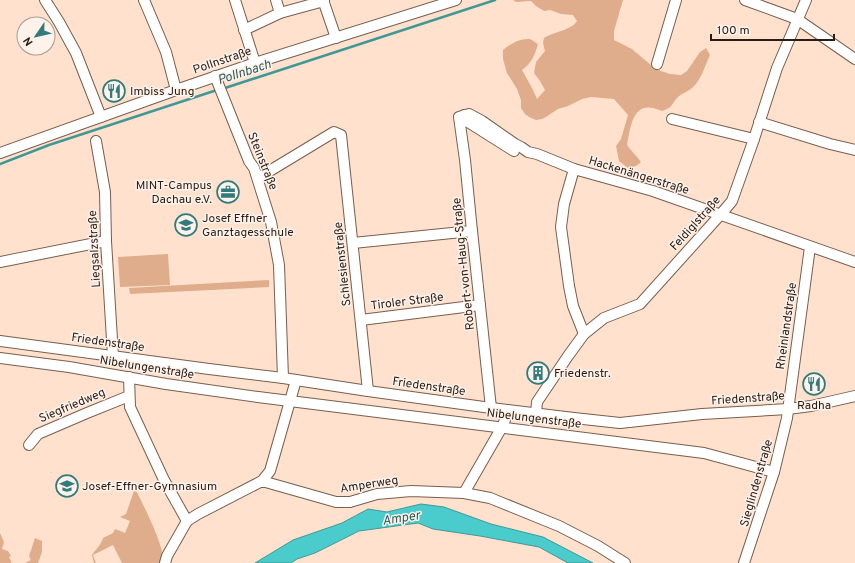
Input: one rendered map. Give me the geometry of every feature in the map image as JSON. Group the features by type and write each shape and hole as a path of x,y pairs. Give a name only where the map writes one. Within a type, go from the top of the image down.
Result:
{"street":[{"path":"45,0 76,53 101,117"},
{"path":"144,0 166,52 176,90"},
{"path":"235,0 255,63"},
{"path":"276,0 280,13"},
{"path":"244,30 280,13 323,0 336,38"},
{"name":"Pollnstraße","path":"0,153 176,90 217,80 255,63 456,0"},
{"path":"657,64 676,0"},
{"path":"745,0 797,19 855,59"},
{"name":"Feldiglstraße","path":"536,413 537,402 584,334 604,318 640,304 732,201 777,68 806,0"},
{"name":"Steinstraße","path":"217,80 249,161 258,178 271,222 279,265 282,378"},
{"name":"Hackenängerstraße","path":"461,116 469,114 528,152 537,154 574,169 653,191 855,262"},
{"name":"Robert-von-Haug-Straße","path":"461,116 491,408"},
{"path":"672,119 754,138"},
{"path":"759,122 830,144 855,150"},
{"name":"Schlesienstraße","path":"258,178 334,132 341,135 368,391"},
{"name":"Liegsalzstraße","path":"96,141 105,192 106,241 113,356"},
{"path":"574,169 564,204 561,227 573,306 584,334"},
{"path":"353,243 472,231"},
{"path":"0,262 106,241"},
{"name":"Rheinlandstraße","path":"788,409 810,247"},
{"name":"Tiroler Straße","path":"361,320 480,305"},
{"name":"Friedenstraße","path":"0,341 282,378 491,408 620,423 702,414 788,409 811,406 855,396"},
{"name":"Nibelungenstraße","path":"0,358 69,367 166,384 290,401 704,453 774,472"},
{"path":"129,377 130,407 164,480 187,521"},
{"path":"165,563 167,556 187,521 262,481 270,472 296,380"},
{"name":"Siegfriedweg","path":"29,445 38,434 87,412 129,396"},
{"name":"Sieglindenstraße","path":"744,563 774,472 788,409"},
{"path":"464,493 502,428 507,410"},
{"name":"Amperweg","path":"262,481 336,502 350,502 377,494 411,491 464,493 490,498 559,526 598,546 625,563"}],"shaded area":[{"path":"513,0 623,0 614,31 614,40 632,49 652,66 670,74 681,75 687,71 700,52 706,48 710,55 700,77 689,91 676,99 666,110 662,111 653,108 646,108 640,110 633,119 627,145 641,162 636,166 628,168 619,161 616,146 621,139 628,115 614,99 591,97 582,99 558,109 542,119 536,120 525,114 521,108 521,100 517,89 507,73 503,59 503,50 523,39 530,39 538,44 532,59 522,70 537,99 545,90 534,73 536,62 545,51 543,43 544,38 571,27 577,21 573,15 561,14 550,10 544,11 531,1 516,2"},
{"path":"168,254 170,285 120,287 118,257"},
{"path":"269,280 269,287 130,294 129,288"},
{"path":"135,488 148,514 161,547 163,563 122,563 113,545 93,555 96,563 94,563 92,555 100,545 103,538 113,533 115,529 125,533 130,521 120,517 126,514"},
{"path":"0,533 4,542 2,549 8,551 11,556 9,557 12,563 0,563"},
{"path":"35,538 42,541 42,552 38,563 25,563 31,560 29,556"}],"water":[{"name":"Amper","path":"421,504 444,507 491,524 543,537 593,563 568,563 539,547 433,529 418,523 359,531 291,563 255,563 293,540 342,523 368,509 387,512"}],"waterway":[{"name":"Pollnbach","path":"222,89 495,0"},
{"name":"Pollnbach","path":"0,164 49,145 217,90"}],"place":[{"name":"Imbiss Jung","path":"114,91"},
{"name":"MINT-Campus Dachau e.V.","path":"228,192"},
{"name":"Josef Effner Ganztagesschule","path":"186,225"},
{"name":"Friedenstr.","path":"538,373"},
{"name":"Radha","path":"814,384"},
{"name":"Josef-Effner-Gymnasium","path":"67,486"}]}
